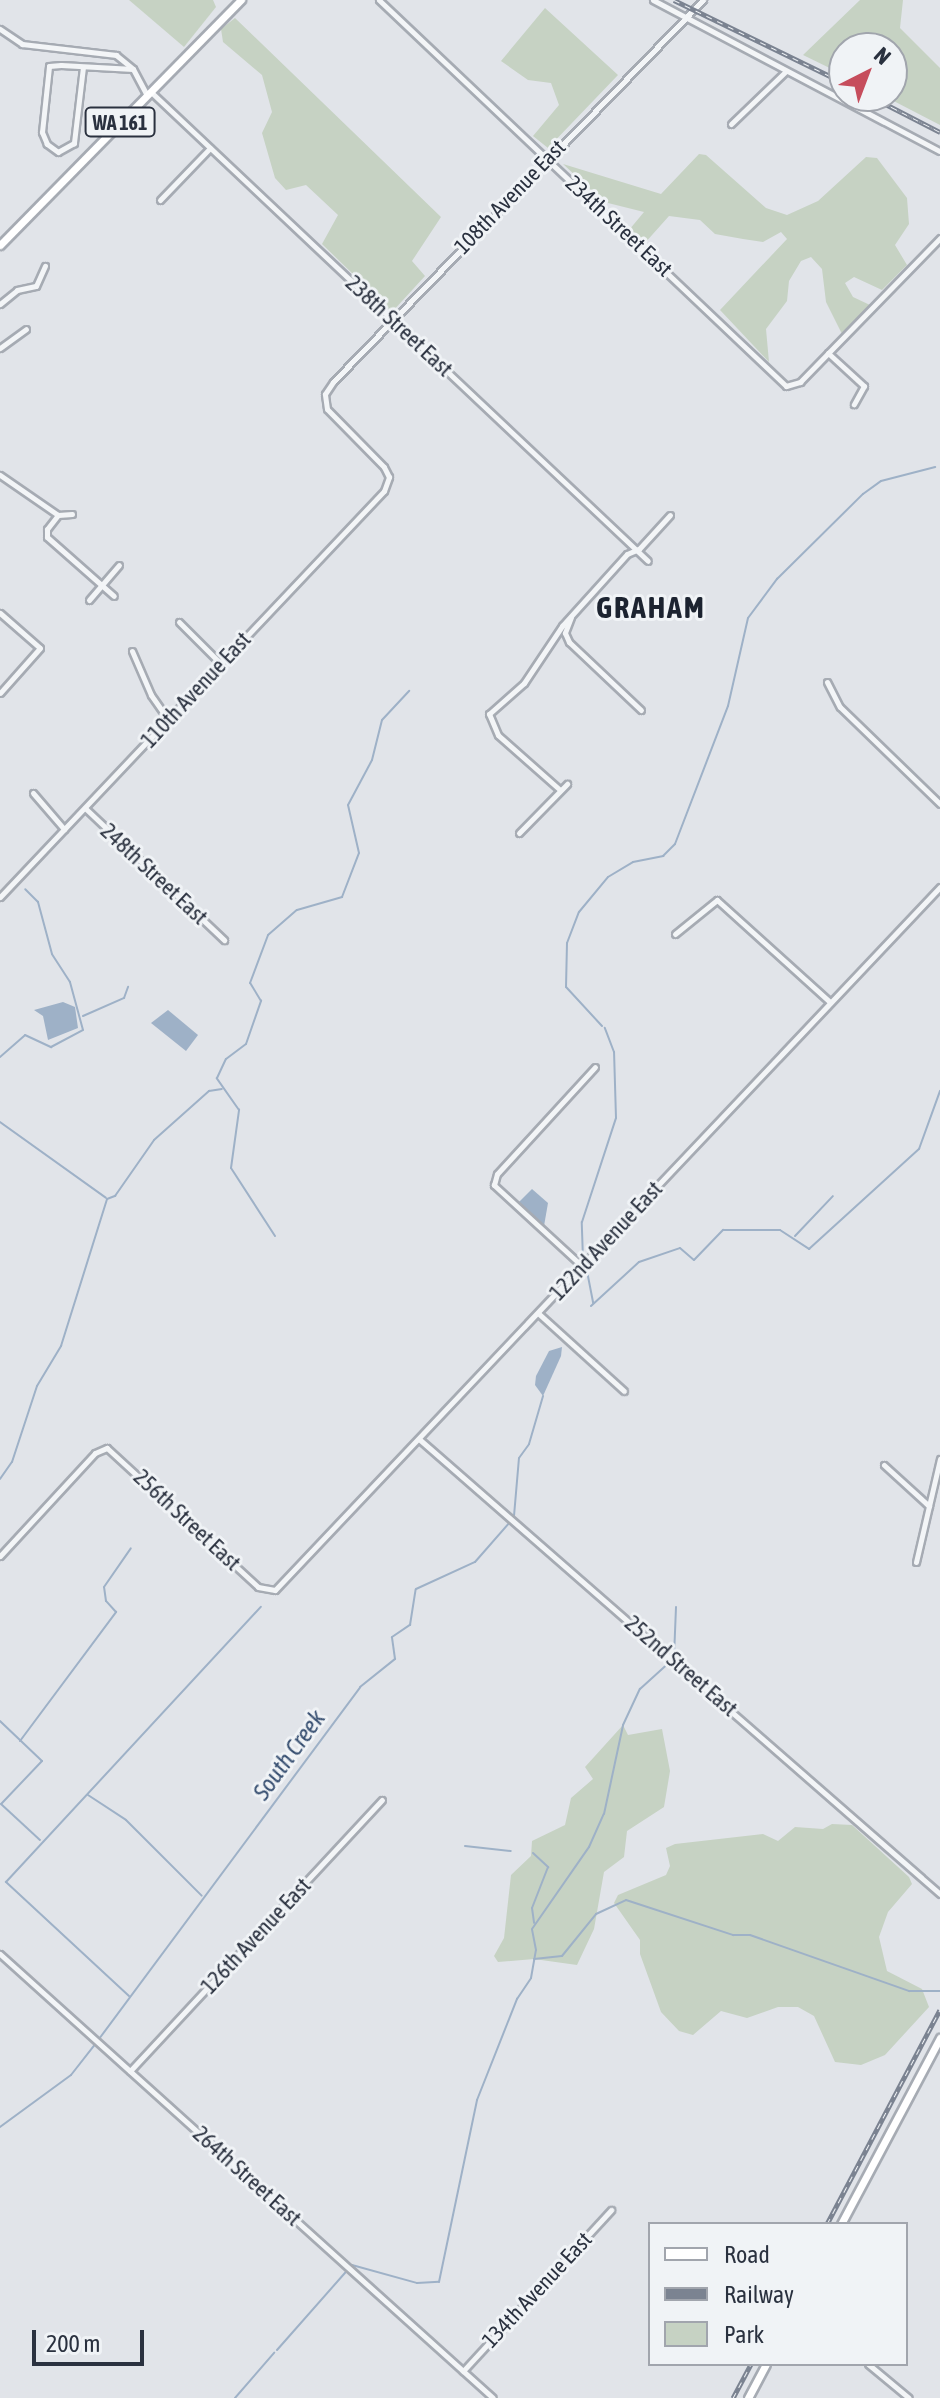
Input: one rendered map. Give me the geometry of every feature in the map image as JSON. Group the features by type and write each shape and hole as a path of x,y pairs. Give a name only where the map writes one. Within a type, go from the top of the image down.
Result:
{"main road":[{"name":"WA 161","path":"0,245 241,0"},
{"path":"842,2222 940,2038"},
{"path":"748,2398 765,2366"}],"street":[{"name":"234th Street East","path":"379,0 789,387 828,353"},
{"path":"653,0 940,151"},
{"name":"108th Avenue East","path":"389,480 381,463 334,418 324,400 333,382 703,0"},
{"path":"1,32 22,44 110,53 133,69"},
{"path":"83,67 74,143 65,152 55,151 42,132 49,66 83,67 133,69"},
{"name":"238th Street East","path":"133,69 148,93 648,561"},
{"path":"731,124 786,71"},
{"path":"160,200 210,148"},
{"path":"854,404 864,386 828,353 940,238"},
{"path":"0,304 17,290 36,286 45,266"},
{"path":"0,348 26,329"},
{"path":"0,475 58,515 72,514"},
{"name":"110th Avenue East","path":"0,897 384,491 389,480"},
{"path":"58,515 46,533 114,596"},
{"path":"559,789 498,735 488,717 524,683 571,616 670,515"},
{"path":"89,600 119,565"},
{"path":"0,693 40,648 1,613"},
{"path":"571,616 567,639 641,710"},
{"path":"179,622 220,663"},
{"path":"132,651 151,695 168,719"},
{"path":"827,682 840,707 940,804"},
{"path":"519,833 567,784"},
{"name":"248th Street East","path":"33,793 64,829"},
{"name":"248th Street East","path":"85,808 224,940"},
{"path":"0,881 8,888"},
{"name":"122nd Avenue East","path":"269,1592 419,1439 940,887"},
{"path":"675,934 712,901 721,903 830,1002"},
{"path":"582,1266 494,1187 497,1174 595,1067"},
{"path":"538,1313 624,1391"},
{"name":"252nd Street East","path":"419,1439 940,1894"},
{"name":"256th Street East","path":"0,1556 104,1448 116,1453 269,1592"},
{"path":"916,1562 940,1459"},
{"path":"884,1465 929,1506"},
{"name":"126th Avenue East","path":"130,2071 382,1800"},
{"name":"264th Street East","path":"0,1954 493,2398"},
{"name":"134th Avenue East","path":"463,2371 611,2210"},
{"path":"870,2366 909,2398"}],"green space":[{"path":"129,0 213,0 216,7 184,47"},
{"path":"860,0 903,0 900,28 904,32 828,32 828,67 803,55"},
{"path":"545,8 618,75 548,148 533,136 559,105 551,83 528,80 501,61"},
{"path":"235,18 441,217 412,261 425,276 392,312 322,244 338,215 306,185 286,190 275,178 262,133 272,112 262,75 223,42 221,29"},
{"path":"908,36 940,68 940,125 908,108"},
{"path":"699,154 706,155 766,208 787,215 818,201 866,157 877,158 907,198 909,224 895,245 907,265 882,290 854,277 845,283 853,297 870,305 842,334 826,302 822,269 811,257 801,261 789,281 787,301 766,329 769,362 720,310 787,239 781,232 763,242 715,234 700,220 669,216 644,244 629,230 644,212 604,202 563,164 661,194"},
{"path":"623,1725 628,1735 662,1729 670,1771 664,1807 627,1831 624,1857 604,1872 594,1929 577,1965 534,1959 498,1962 494,1956 504,1938 511,1875 531,1856 532,1841 565,1825 571,1798 593,1779 585,1767"},
{"path":"832,1824 852,1825 909,1877 912,1884 888,1912 879,1937 887,1971 922,1989 929,2007 885,2055 861,2065 835,2062 814,2016 798,2007 778,2007 747,2018 721,2011 693,2035 679,2031 661,2012 640,1954 640,1940 614,1903 618,1895 666,1875 670,1866 666,1848 675,1844 763,1834 778,1841 795,1827 823,1829"}],"water":[{"path":"63,1002 75,1007 78,1028 48,1040 43,1016 34,1010"},
{"path":"168,1010 198,1035 186,1051 151,1023"},
{"path":"532,1189 548,1203 544,1226 519,1202"},
{"path":"562,1347 543,1396 535,1385 536,1376 549,1351"}],"waterway":[{"path":"602,1026 566,987 567,943 579,912 608,877 633,862 663,856 675,844 728,706 748,618 777,579 863,494 881,481 935,467"},
{"path":"275,1236 231,1168 239,1110 217,1078 226,1059 246,1044 261,1001 250,983 268,935 297,910 342,897 359,853 348,805 372,760 382,720 409,691"},
{"path":"0,1057 25,1035 51,1047 83,1030 70,982 52,954 38,902 25,889"},
{"path":"83,1016 124,998 128,987"},
{"path":"583,1259 582,1222 616,1118 614,1052 605,1028"},
{"path":"0,1479 12,1462 37,1386 61,1346 107,1199 115,1196 154,1140 209,1091 222,1089"},
{"name":"South Creek","path":"591,1306 639,1262 680,1248 694,1260 723,1230 780,1230 809,1249 919,1149 940,1091"},
{"path":"0,1122 106,1198"},
{"path":"795,1236 833,1196"},
{"path":"586,1266 593,1303"},
{"name":"South Creek","path":"514,1516 519,1458 529,1444 543,1396"},
{"name":"South Creek","path":"99,2039 360,1687 395,1659 392,1637 410,1625 416,1589 475,1562 510,1522"},
{"path":"20,1741 116,1612 106,1601 104,1587 131,1548"},
{"path":"129,1996 6,1882 261,1607"},
{"path":"674,1657 676,1607"},
{"path":"277,2350 352,2265 417,2283 439,2282 477,2100 517,1999 531,1978 536,1950 532,1929 589,1847 604,1814 623,1725 640,1689 671,1661"},
{"path":"0,1721 42,1761 1,1804 40,1840"},
{"path":"88,1795 126,1820 202,1896"},
{"path":"465,1846 511,1851"},
{"path":"533,1853 548,1867 532,1908 534,1923"},
{"path":"534,1959 562,1956 596,1914 626,1900 733,1935 750,1935 909,1991 940,1991"},
{"name":"South Creek","path":"0,2127 71,2075 95,2044"},
{"path":"235,2398 274,2353"}],"railway":[{"path":"674,0 828,75"},
{"path":"901,112 940,132"},
{"path":"828,2222 940,2010"},
{"path":"733,2398 750,2366"}],"district":[{"name":"GRAHAM","path":"651,607"}]}
